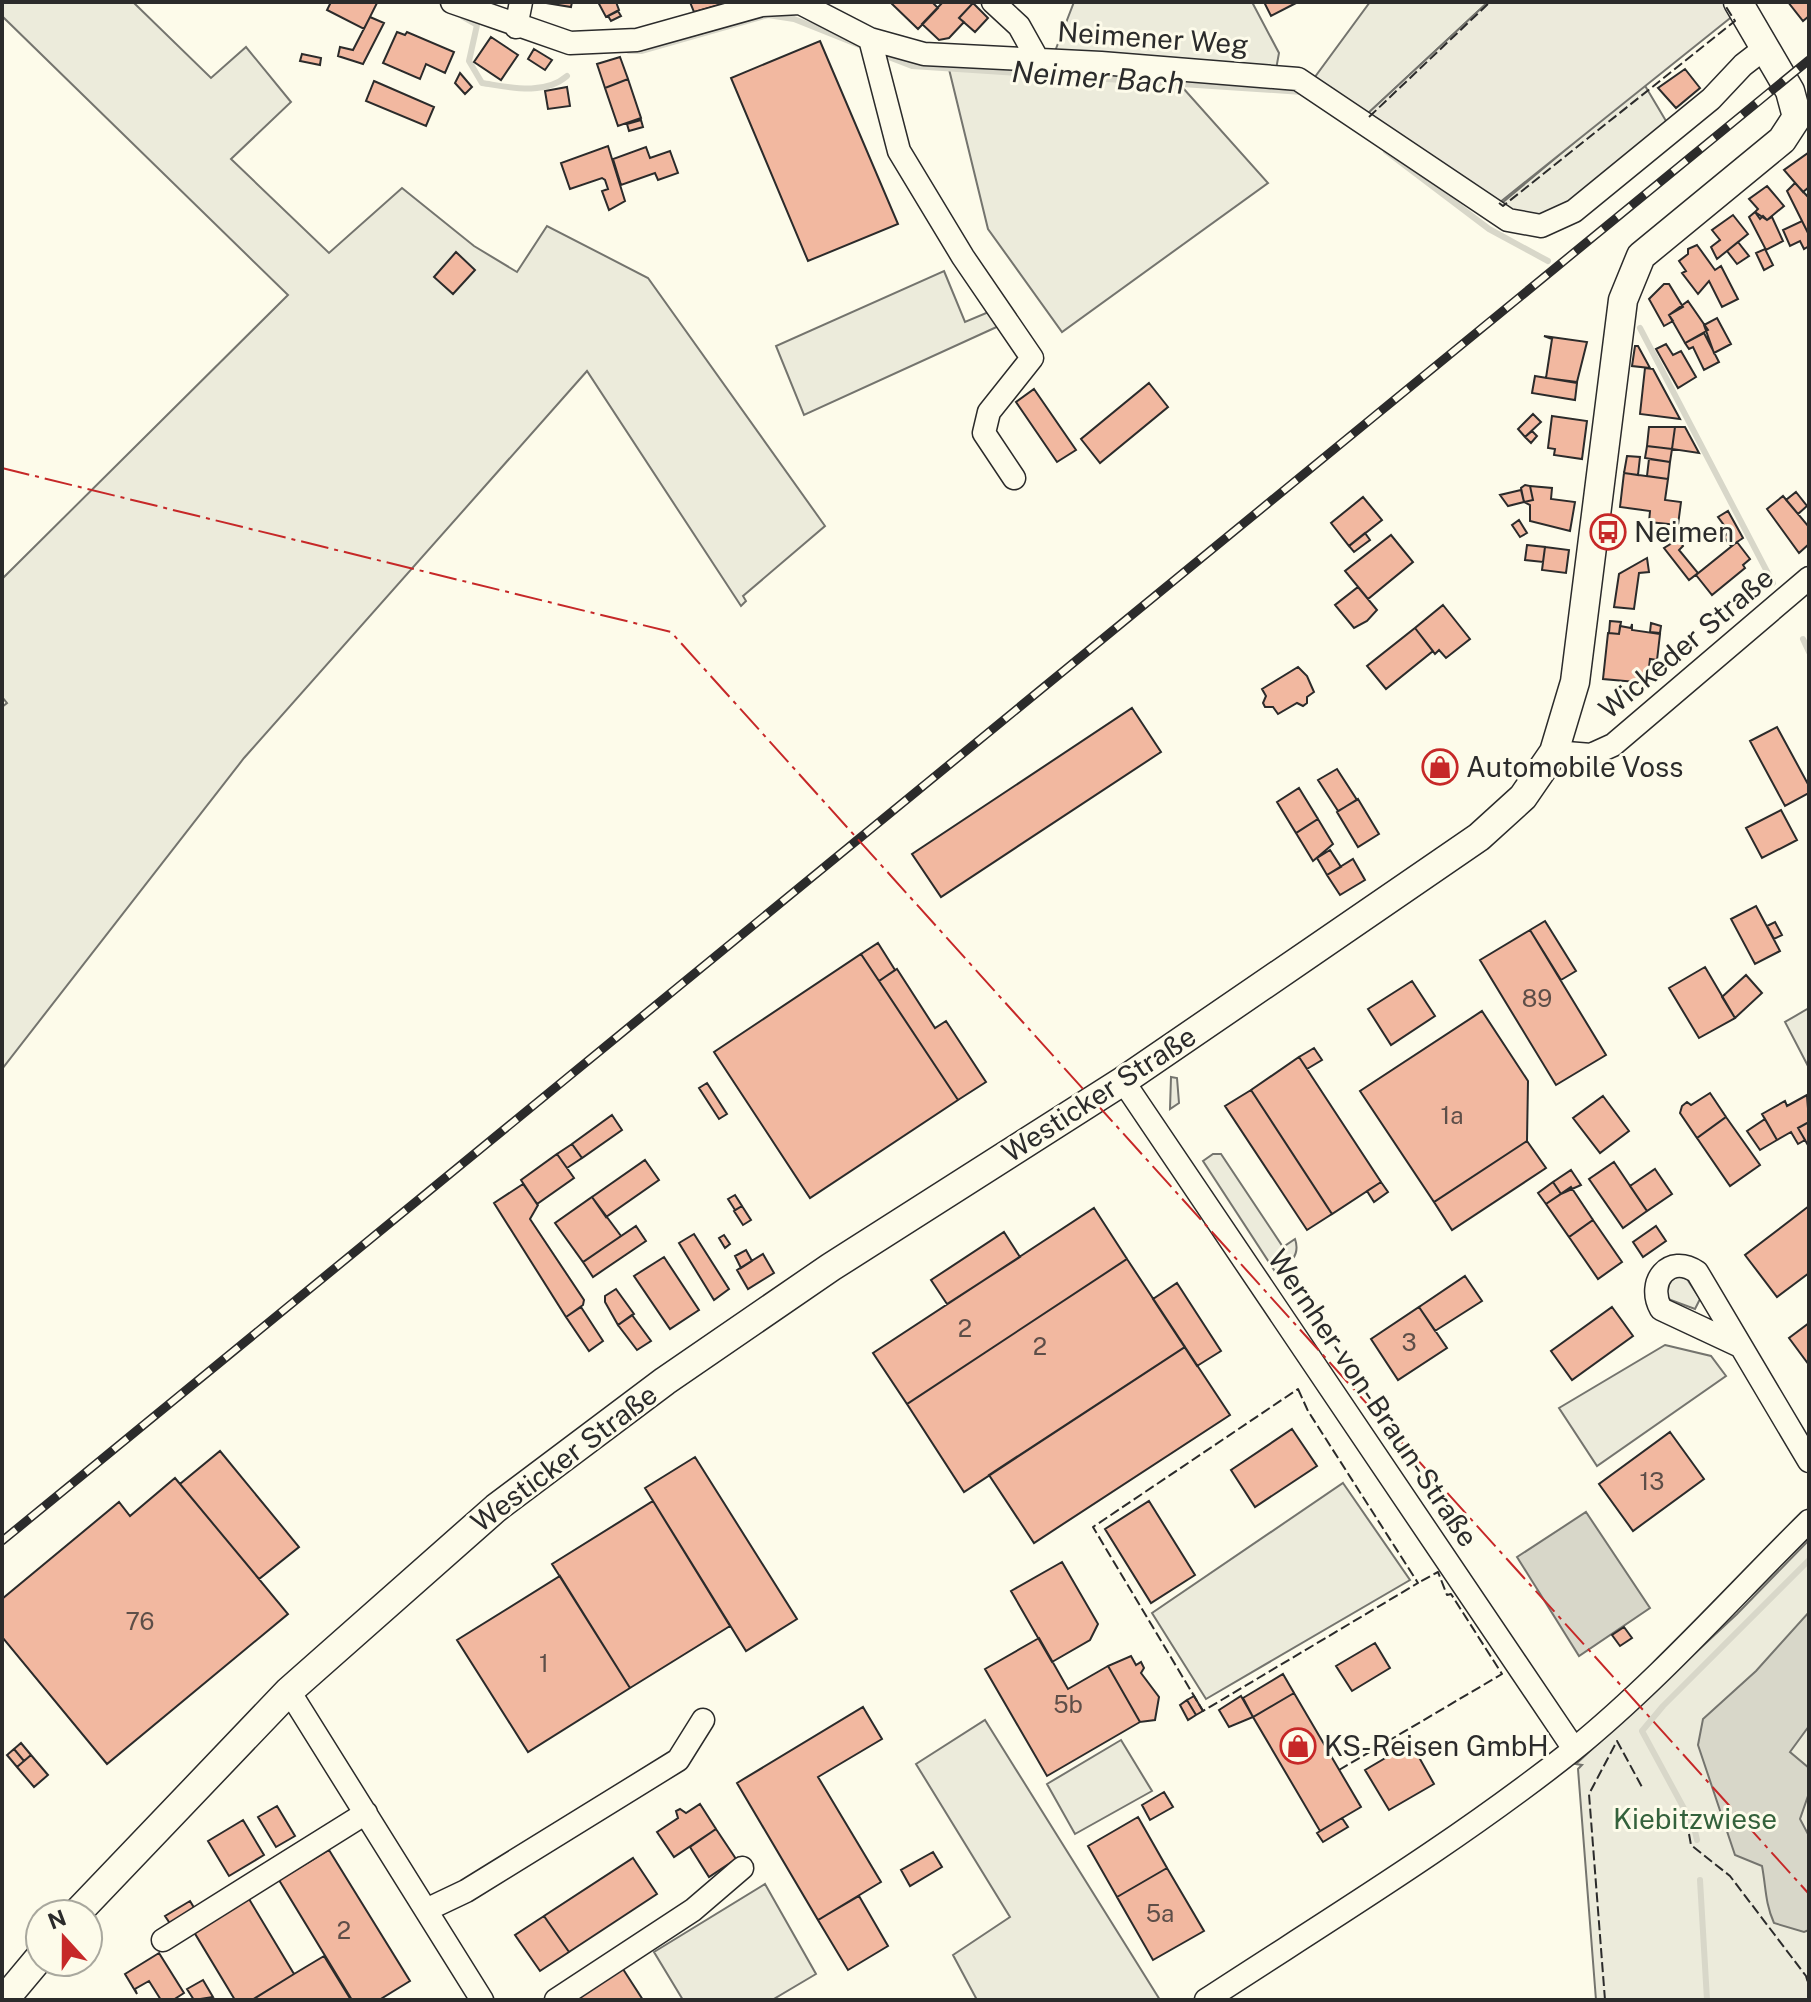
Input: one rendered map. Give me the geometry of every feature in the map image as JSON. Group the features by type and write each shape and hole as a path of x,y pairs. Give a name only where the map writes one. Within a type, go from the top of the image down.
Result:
{"main road":[{"path":"1738,2 1799,110"},
{"name":"Westicker Straße","path":"91,1898 289,1691 439,1554 665,1381 831,1267 1123,1081 1479,837 1523,797 1554,752 1575,682 1623,300 1629,279 1641,256 1782,140 1799,110"},
{"path":"4,2000 24,1976"}],"street":[{"name":"Neimener Weg","path":"452,2 516,27 570,43 637,40 762,5 800,2 870,39 924,54 1298,79 1508,220 1541,226 1574,211 1711,99 1743,65 1765,48"},
{"path":"516,27 521,2"},
{"path":"993,2 1019,26 1038,60"},
{"path":"870,39 899,151 963,257 1032,358 989,412 984,433 1014,478"},
{"name":"Wickeder Straße","path":"1554,752 1591,755 1613,745 1809,578"},
{"name":"Wernher-von-Braun-Straße","path":"1123,1081 1574,1749"},
{"path":"1740,1346 1809,1461"},
{"path":"1206,2000 1448,1844 1574,1749 1614,1715 1809,1521"},
{"path":"289,1691 482,2000"},
{"path":"426,1910 466,1891 678,1760 703,1720"},
{"path":"163,1940 366,1813"},
{"path":"556,2000 693,1910 742,1868"}],"green space":[{"path":"2,2 133,2 211,78 246,47 291,102 231,159 329,253 402,188 474,246 517,272 547,226 648,278 825,526 743,596 746,601 741,606 587,371 244,758 2,1069 2,707 7,703 2,697 2,579 288,295 2,16"},
{"path":"1074,2 1252,2 1279,53 1275,75 1052,59"},
{"path":"1370,2 1488,2 1365,116 1312,81"},
{"path":"948,65 1175,79 1268,183 1062,332 988,229"},
{"path":"1644,84 1669,126 1556,214 1523,218 1502,203"},
{"path":"944,271 965,322 991,311 1001,325 804,415 776,346"},
{"path":"1809,1008 1809,1068 1785,1022"},
{"path":"1171,1077 1177,1078 1179,1103 1170,1109"},
{"path":"1213,1154 1221,1154 1283,1247 1295,1239 1295,1255 1276,1273 1203,1161"},
{"path":"1679,1276 1687,1279 1700,1299 1695,1309 1668,1299 1665,1291 1670,1280"},
{"path":"1665,1345 1711,1356 1726,1376 1597,1466 1559,1408"},
{"path":"1343,1483 1410,1580 1206,1699 1152,1613"},
{"name":"Kiebitzwiese","path":"1809,1540 1809,2000 1596,2000 1578,1769 1582,1765 1576,1764 1737,1614"},
{"path":"985,1720 1160,2000 977,2000 953,1955 1010,1917 916,1764"},
{"path":"1121,1740 1152,1791 1075,1834 1047,1784"},
{"path":"765,1884 816,1974 772,2000 683,2000 654,1952"}],"shaded area":[{"path":"1488,2 1728,2 1734,15 1499,203 1365,116"},
{"path":"1586,1512 1650,1608 1579,1656 1517,1557"},
{"path":"1809,1612 1809,1726 1790,1752 1809,1768 1809,1793 1800,1819 1809,1836 1809,1930 1804,1932 1774,1923 1767,1902 1762,1866 1735,1855 1698,1745 1703,1719 1756,1671"}],"building":[{"path":"331,2 377,3 364,29 327,10"},
{"path":"540,2 572,2 571,7"},
{"path":"598,2 616,2 619,10 606,17"},
{"path":"690,2 729,2 694,12"},
{"path":"890,2 932,2 938,8 918,29"},
{"path":"943,2 973,3 959,18 964,22 949,38 939,40 922,24"},
{"path":"1264,2 1298,2 1271,16"},
{"path":"1788,2 1809,2 1809,16 1803,21"},
{"path":"973,3 988,18 975,32 959,18"},
{"path":"618,11 621,16 611,21 608,16"},
{"path":"370,17 384,23 363,64 338,56 340,47 353,50"},
{"path":"397,32 405,35 407,32 454,52 445,73 426,64 420,79 383,63"},
{"path":"491,37 518,55 501,80 474,62"},
{"path":"820,41 898,224 808,261 731,78"},
{"path":"534,49 552,60 545,70 528,59"},
{"path":"302,54 321,58 320,65 300,61"},
{"path":"620,57 628,79 605,88 597,64"},
{"path":"1685,69 1700,88 1676,108 1658,88"},
{"path":"460,73 472,87 465,94 455,83"},
{"path":"628,79 641,118 618,126 605,88"},
{"path":"374,81 434,107 426,126 366,101"},
{"path":"567,87 570,106 548,109 545,91"},
{"path":"641,120 643,127 629,131 627,124"},
{"path":"608,146 625,201 609,210 602,191 608,189 605,180 602,178 570,189 561,163"},
{"path":"646,147 650,158 670,151 678,173 658,180 655,173 621,185 613,159"},
{"path":"1808,153 1809,187 1803,192 1784,170"},
{"path":"1795,183 1809,198 1809,235 1787,191"},
{"path":"1767,186 1784,206 1767,220 1755,212 1758,209 1749,199"},
{"path":"1755,212 1760,219 1763,216 1767,220 1772,217 1783,241 1766,250 1749,217"},
{"path":"1733,215 1748,234 1717,259 1711,247 1720,240 1712,230"},
{"path":"1802,221 1809,235 1809,246 1804,249 1800,241 1790,246 1783,230"},
{"path":"1738,242 1749,256 1737,264 1727,251"},
{"path":"1697,245 1715,270 1721,266 1738,299 1722,307 1709,281 1698,294 1682,273 1686,271 1679,261 1688,254 1688,249"},
{"path":"1765,249 1773,265 1764,270 1756,253"},
{"path":"456,252 475,270 453,294 434,277"},
{"path":"1664,284 1669,284 1683,307 1669,315 1673,321 1664,326 1649,299"},
{"path":"1688,301 1708,330 1685,343 1669,315"},
{"path":"1717,318 1731,344 1714,353 1704,325"},
{"path":"1704,333 1719,362 1704,370 1693,347 1689,349 1685,343"},
{"path":"1544,336 1587,342 1577,382 1546,378 1552,339"},
{"path":"1666,344 1673,355 1681,351 1696,377 1678,388 1656,349"},
{"path":"1635,346 1638,346 1650,368 1632,366"},
{"path":"1645,368 1653,369 1680,419 1640,414"},
{"path":"1535,376 1577,383 1575,400 1532,393"},
{"path":"1149,383 1168,407 1100,463 1081,439"},
{"path":"1034,389 1076,450 1057,462 1016,402"},
{"path":"1533,414 1541,422 1525,437 1518,429"},
{"path":"1552,416 1587,421 1582,459 1554,455 1555,449 1548,448"},
{"path":"1649,427 1675,427 1672,449 1647,446"},
{"path":"1675,427 1685,427 1699,453 1672,449"},
{"path":"1532,431 1537,436 1531,443 1525,437"},
{"path":"1647,446 1672,449 1670,462 1645,458"},
{"path":"1627,456 1640,457 1638,475 1624,473"},
{"path":"1649,459 1670,462 1668,479 1647,476"},
{"path":"1624,473 1668,479 1665,500 1681,502 1678,525 1649,522 1650,511 1620,507"},
{"path":"1530,486 1533,500 1524,502 1521,488"},
{"path":"1530,486 1552,488 1551,499 1575,502 1570,531 1530,521 1530,505 1524,502 1533,500"},
{"path":"1521,490 1524,502 1508,506 1500,495"},
{"path":"1796,492 1807,506 1798,514 1786,500"},
{"path":"1783,496 1809,527 1809,544 1799,553 1767,509"},
{"path":"1363,497 1382,520 1349,546 1331,523"},
{"path":"1728,511 1743,538 1731,546 1724,537 1729,532 1718,517"},
{"path":"1519,520 1527,533 1520,537 1512,525"},
{"path":"1365,533 1370,540 1354,552 1349,546"},
{"path":"1391,535 1413,562 1368,599 1345,571"},
{"path":"1679,539 1683,546 1679,550 1698,573 1689,580 1664,548"},
{"path":"1737,542 1750,559 1743,565 1745,568 1712,595 1696,575"},
{"path":"1527,545 1545,547 1543,562 1525,560"},
{"path":"1545,547 1569,550 1566,573 1542,570"},
{"path":"1647,558 1649,572 1639,573 1634,609 1614,607 1619,574"},
{"path":"1358,587 1377,610 1367,621 1354,628 1335,605"},
{"path":"1443,605 1470,639 1446,658 1439,650 1435,654 1415,628"},
{"path":"1610,621 1621,622 1619,634 1609,633"},
{"path":"1651,623 1661,626 1660,633 1650,632"},
{"path":"1632,624 1632,630 1660,634 1657,660 1650,659 1647,683 1603,679 1608,633 1619,634 1620,626 1631,628"},
{"path":"1415,628 1433,651 1386,689 1367,666"},
{"path":"1298,667 1307,676 1314,692 1307,697 1307,703 1303,706 1297,703 1278,714 1273,707 1265,707 1266,696 1262,689"},
{"path":"1132,708 1161,752 941,897 912,854"},
{"path":"1777,727 1809,786 1809,793 1785,806 1750,741"},
{"path":"1442,755 1451,770 1438,778 1429,763"},
{"path":"1337,769 1357,800 1338,811 1318,780"},
{"path":"1299,788 1318,819 1296,833 1277,802"},
{"path":"1358,799 1379,834 1358,847 1337,812"},
{"path":"1781,810 1797,840 1762,858 1746,828"},
{"path":"1318,819 1333,844 1313,861 1296,833"},
{"path":"1330,850 1341,867 1327,875 1317,858"},
{"path":"1353,859 1365,880 1340,895 1327,875"},
{"path":"1756,906 1780,951 1755,964 1731,919"},
{"path":"1545,921 1576,971 1561,980 1530,930"},
{"path":"1775,922 1782,935 1774,939 1767,926"},
{"path":"1530,930 1606,1055 1556,1085 1480,960"},
{"path":"878,943 895,970 879,981 861,954"},
{"path":"861,954 958,1100 810,1198 714,1052"},
{"path":"1705,967 1735,1018 1699,1038 1669,988"},
{"path":"897,969 935,1028 946,1021 986,1082 958,1100 879,981"},
{"path":"1746,975 1762,993 1735,1018 1722,997"},
{"path":"1412,981 1435,1016 1391,1045 1368,1009"},
{"path":"1482,1011 1528,1081 1527,1141 1434,1202 1360,1091"},
{"path":"1314,1048 1322,1060 1307,1069 1299,1057"},
{"path":"1299,1057 1381,1182 1332,1214 1251,1090"},
{"path":"707,1083 727,1114 719,1119 699,1088"},
{"path":"1251,1090 1332,1214 1307,1230 1225,1106"},
{"path":"1710,1093 1726,1117 1697,1138 1680,1113 1682,1106 1687,1102 1691,1105"},
{"path":"1807,1095 1809,1122 1798,1128 1805,1140 1798,1144 1791,1132 1777,1140 1762,1114 1785,1101 1787,1106"},
{"path":"1603,1096 1629,1131 1600,1153 1573,1118"},
{"path":"612,1115 622,1130 582,1158 572,1144"},
{"path":"1726,1117 1760,1165 1730,1186 1697,1138"},
{"path":"1765,1119 1777,1140 1760,1150 1747,1131"},
{"path":"1809,1122 1809,1147 1798,1128"},
{"path":"1527,1141 1546,1168 1452,1230 1434,1202"},
{"path":"572,1144 582,1158 567,1168 557,1154"},
{"path":"557,1154 574,1178 537,1204 521,1180"},
{"path":"645,1160 659,1180 606,1217 592,1197"},
{"path":"1614,1162 1647,1211 1623,1228 1589,1179"},
{"path":"1655,1169 1672,1194 1647,1211 1630,1186"},
{"path":"1571,1170 1581,1185 1561,1194 1553,1182"},
{"path":"1381,1182 1388,1192 1374,1202 1367,1191"},
{"path":"1553,1182 1561,1194 1546,1204 1538,1193"},
{"path":"523,1184 538,1205 530,1219 584,1300 583,1305 566,1317 494,1203"},
{"path":"1571,1187 1593,1220 1569,1237 1546,1204"},
{"path":"735,1195 742,1206 735,1210 728,1199"},
{"path":"592,1197 621,1236 583,1262 555,1223"},
{"path":"742,1206 751,1220 743,1225 734,1211"},
{"path":"1809,1206 1809,1273 1777,1297 1745,1255"},
{"path":"1094,1208 1127,1259 907,1404 873,1353"},
{"path":"1593,1220 1622,1262 1598,1279 1569,1237"},
{"path":"636,1226 646,1241 593,1277 583,1262"},
{"path":"1656,1226 1666,1241 1643,1257 1633,1242"},
{"path":"1004,1232 1020,1257 947,1304 931,1280"},
{"path":"694,1234 729,1289 714,1300 679,1243"},
{"path":"724,1235 730,1244 725,1248 719,1238"},
{"path":"746,1250 752,1261 741,1268 735,1256"},
{"path":"763,1254 774,1273 748,1289 737,1270"},
{"path":"664,1257 699,1310 670,1329 634,1276"},
{"path":"1127,1259 1185,1347 964,1492 907,1404"},
{"path":"1465,1276 1482,1301 1435,1331 1419,1307"},
{"path":"1177,1283 1221,1351 1197,1366 1153,1299"},
{"path":"616,1289 634,1314 618,1325 605,1302 605,1296"},
{"path":"581,1307 603,1341 589,1351 566,1317"},
{"path":"1419,1307 1447,1348 1398,1380 1371,1339"},
{"path":"1612,1307 1633,1336 1572,1380 1551,1351"},
{"path":"632,1315 651,1341 637,1350 618,1325"},
{"path":"1809,1323 1809,1365 1789,1338"},
{"path":"1185,1347 1230,1415 1034,1543 989,1475"},
{"path":"1292,1429 1317,1466 1255,1507 1231,1470"},
{"path":"1670,1432 1704,1479 1633,1531 1599,1484"},
{"path":"220,1451 299,1547 259,1579 180,1484"},
{"path":"695,1457 797,1619 746,1651 645,1488"},
{"path":"175,1478 288,1614 107,1764 2,1637 2,1599 119,1502 130,1516"},
{"path":"653,1501 730,1626 630,1688 552,1564"},
{"path":"1149,1501 1195,1575 1151,1603 1105,1529"},
{"path":"1062,1562 1098,1624 1090,1640 1052,1662 1011,1591"},
{"path":"560,1576 630,1688 528,1752 457,1640"},
{"path":"1624,1627 1632,1638 1620,1646 1612,1635"},
{"path":"1039,1638 1068,1689 1108,1666 1140,1722 1047,1776 985,1669"},
{"path":"1375,1643 1390,1668 1352,1691 1336,1666"},
{"path":"1131,1656 1136,1665 1141,1662 1144,1668 1141,1673 1159,1697 1155,1720 1140,1722 1108,1666"},
{"path":"1283,1674 1294,1693 1253,1717 1243,1698"},
{"path":"1294,1693 1361,1807 1320,1831 1253,1717"},
{"path":"1194,1696 1203,1711 1196,1715 1187,1700"},
{"path":"1241,1696 1253,1717 1229,1727 1219,1710"},
{"path":"1187,1700 1196,1715 1188,1720 1180,1705"},
{"path":"863,1707 882,1739 818,1777 881,1882 818,1920 737,1783"},
{"path":"21,1743 31,1755 24,1761 14,1749"},
{"path":"1411,1743 1434,1784 1389,1810 1365,1770"},
{"path":"14,1749 24,1761 17,1767 7,1755"},
{"path":"31,1755 48,1775 34,1787 17,1767"},
{"path":"1164,1792 1173,1807 1150,1820 1142,1805"},
{"path":"700,1804 716,1829 674,1857 657,1832 678,1818 676,1811 680,1809 686,1813"},
{"path":"277,1806 295,1836 276,1847 258,1817"},
{"path":"1138,1817 1167,1868 1117,1897 1088,1846"},
{"path":"1342,1818 1348,1827 1323,1842 1317,1833"},
{"path":"243,1820 264,1855 229,1876 208,1841"},
{"path":"716,1829 736,1859 709,1877 690,1847"},
{"path":"329,1850 410,1981 379,2000 352,2000 279,1880"},
{"path":"933,1852 942,1867 910,1886 901,1870"},
{"path":"633,1858 657,1894 569,1952 544,1916"},
{"path":"1167,1868 1204,1931 1153,1960 1117,1897"},
{"path":"859,1896 888,1946 848,1970 818,1920"},
{"path":"249,1899 294,1974 252,2000 235,2000 194,1932"},
{"path":"190,1901 196,1911 171,1925 165,1916"},
{"path":"544,1916 569,1952 540,1971 515,1935"},
{"path":"159,1953 184,1993 173,2000 161,2000 149,1981 135,1989 137,1994 125,1974"},
{"path":"324,1956 351,2000 252,2000 294,1974"},
{"path":"621,1966 643,2000 570,2000"},
{"path":"203,1980 213,1997 194,2000 187,1989"}],"waterway":[{"name":"Neimer Bach","path":"629,51 641,51 768,15 794,19 859,45"},
{"name":"Neimer Bach","path":"463,17 477,25 469,61 482,83 537,88 567,76"},
{"name":"Neimer Bach","path":"881,54 912,66 1302,92"},
{"name":"Neimer Bach","path":"1386,151 1489,229 1548,261"},
{"name":"Neimer Bach","path":"1640,328 1773,583"},
{"name":"Neimer Bach","path":"1803,639 1809,652"},
{"path":"1697,1840 1694,1827 1642,1731 1663,1706 1809,1560"},
{"path":"1700,1880 1707,2000"}],"railway":[{"path":"2,1541 1809,60"}],"fence":[{"path":"1369,117 1490,2"},
{"path":"1499,203 1503,206 1735,21 1723,2"},
{"path":"1298,1389 1308,1411 1418,1583 1203,1711 1093,1527 1298,1389"},
{"path":"1339,1770 1502,1674 1451,1594 1447,1595 1438,1572 1418,1583"},
{"path":"1605,2000 1589,1794 1617,1741 1642,1787"},
{"path":"1689,1834 1691,1845 1730,1876 1806,1976 1809,1986"}],"power":[{"path":"2,468 671,632 1809,1894"}],"place":[{"name":"Neimen","path":"1608,532"},
{"name":"Automobile Voss","path":"1440,767"},
{"name":"KS-Reisen GmbH","path":"1298,1746"}]}
